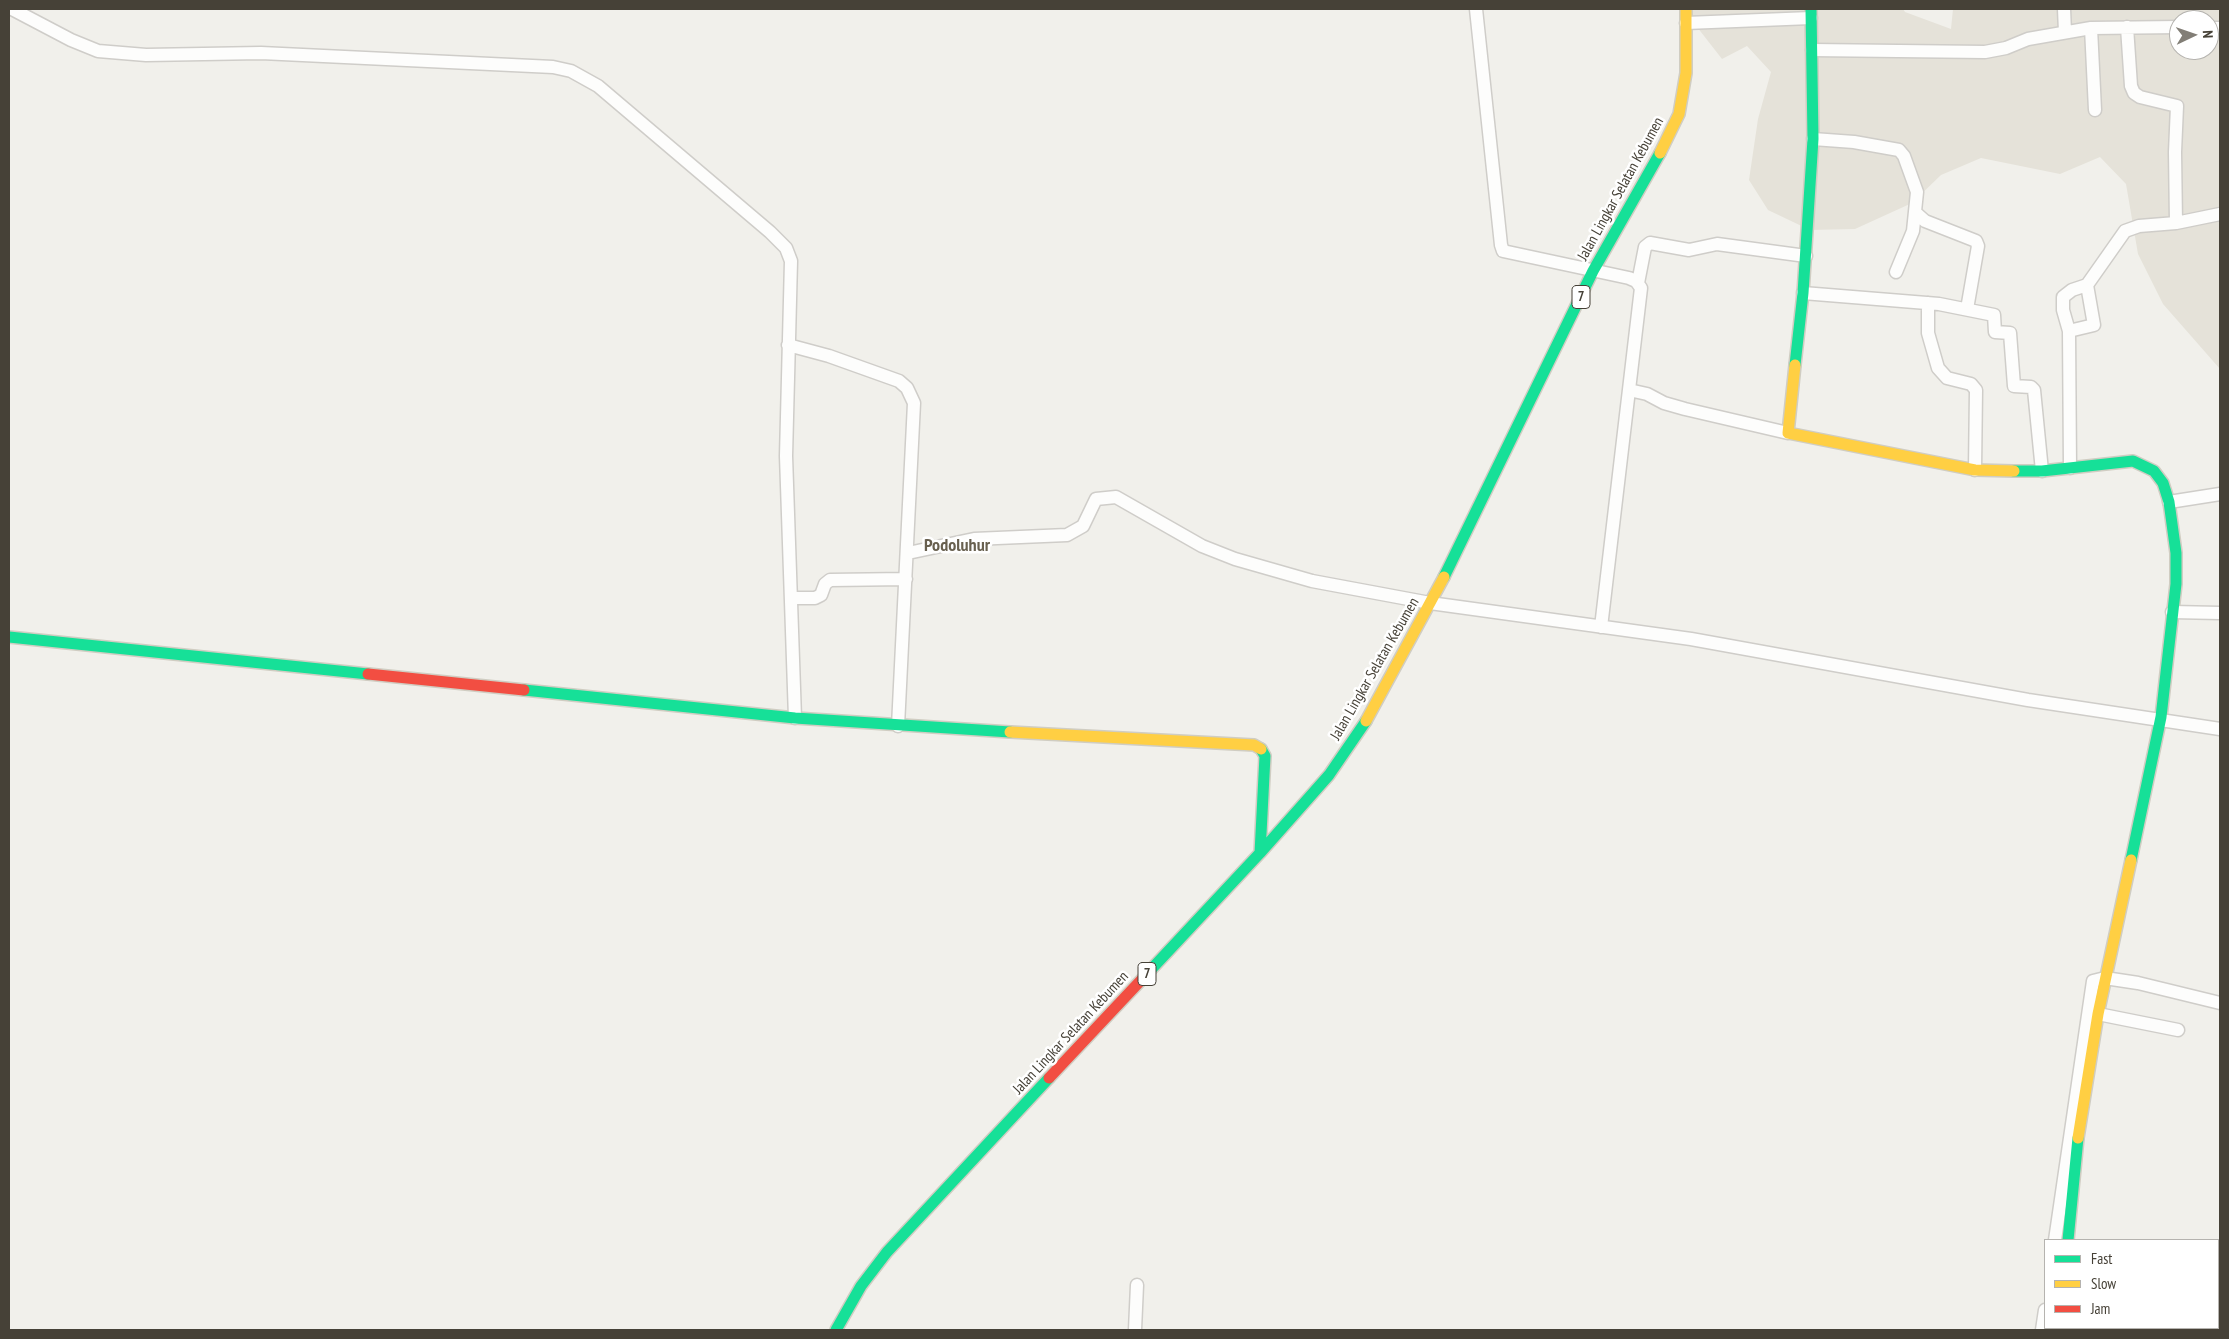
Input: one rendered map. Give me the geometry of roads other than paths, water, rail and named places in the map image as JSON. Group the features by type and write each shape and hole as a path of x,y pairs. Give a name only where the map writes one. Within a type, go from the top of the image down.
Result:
{"main road":[{"name":"Jalan Lingkar Selatan Kebumen","path":"836,1330 861,1286 887,1252 1260,853 1329,775 1365,722 1444,579 1593,271 1672,132 1679,114 1686,74 1686,9"},
{"path":"1811,13 1813,139 1803,293 1788,433 1974,470 2042,471 2133,462 2154,471 2162,483 2169,502 2176,553 2161,716 2098,1014 2078,1147 2068,1239"},
{"path":"9,637 795,718 898,726 1254,745 1261,748 1265,756 1260,853"}],"street":[{"path":"12,9 71,40 98,51 146,55 271,53 553,67 571,71 598,86 786,248 791,262 786,456 795,718"},
{"path":"1476,9 1501,245 1506,253 1629,278 1638,283"},
{"path":"2064,9 2065,32"},
{"path":"1686,23 1811,13"},
{"path":"2127,27 2131,86 2134,93 2140,97 2177,106 2175,152 2176,223"},
{"path":"1812,50 1985,52 2006,48 2028,39 2092,28 2169,27"},
{"path":"2092,28 2095,110"},
{"path":"1813,139 1854,142 1902,152 1917,188 1916,213 1912,236 1896,272"},
{"path":"1916,213 1925,220 1976,241 1978,246 1967,309"},
{"path":"2070,468 2069,331 2063,310 2063,297 2072,290 2087,285 2124,231 2139,226 2176,223 2220,214"},
{"path":"1602,621 1641,291 1638,283 1645,247 1650,243 1683,250 1718,244 1806,256"},
{"path":"2069,331 2094,325 2087,285"},
{"path":"1803,293 1928,303 1994,315 1995,332 2010,333 2014,386 2031,387 2034,390 2042,471"},
{"path":"1928,303 1928,333 1938,368 1947,378 1971,384 1976,390 1974,470"},
{"path":"788,346 829,356 899,380 911,395 914,404 898,726"},
{"path":"1629,390 1647,394 1664,403 1685,410 1788,433"},
{"path":"2169,502 2220,494"},
{"path":"908,553 974,539 1067,535 1083,526 1096,499 1116,497 1202,546 1235,559 1312,580 1432,600 1602,621 2028,700 2161,716 2220,728"},
{"path":"791,598 815,598 821,595 825,584 830,580 906,579"},
{"path":"2172,612 2220,613"},
{"path":"2055,1239 2091,986 2096,979 2105,978 2166,990 2220,1004"},
{"path":"2098,1014 2178,1030"},
{"path":"1135,1330 1137,1285"},
{"path":"2042,1330 2044,1317"}],"district":[{"name":"Podoluhur","path":"957,546"}]}
